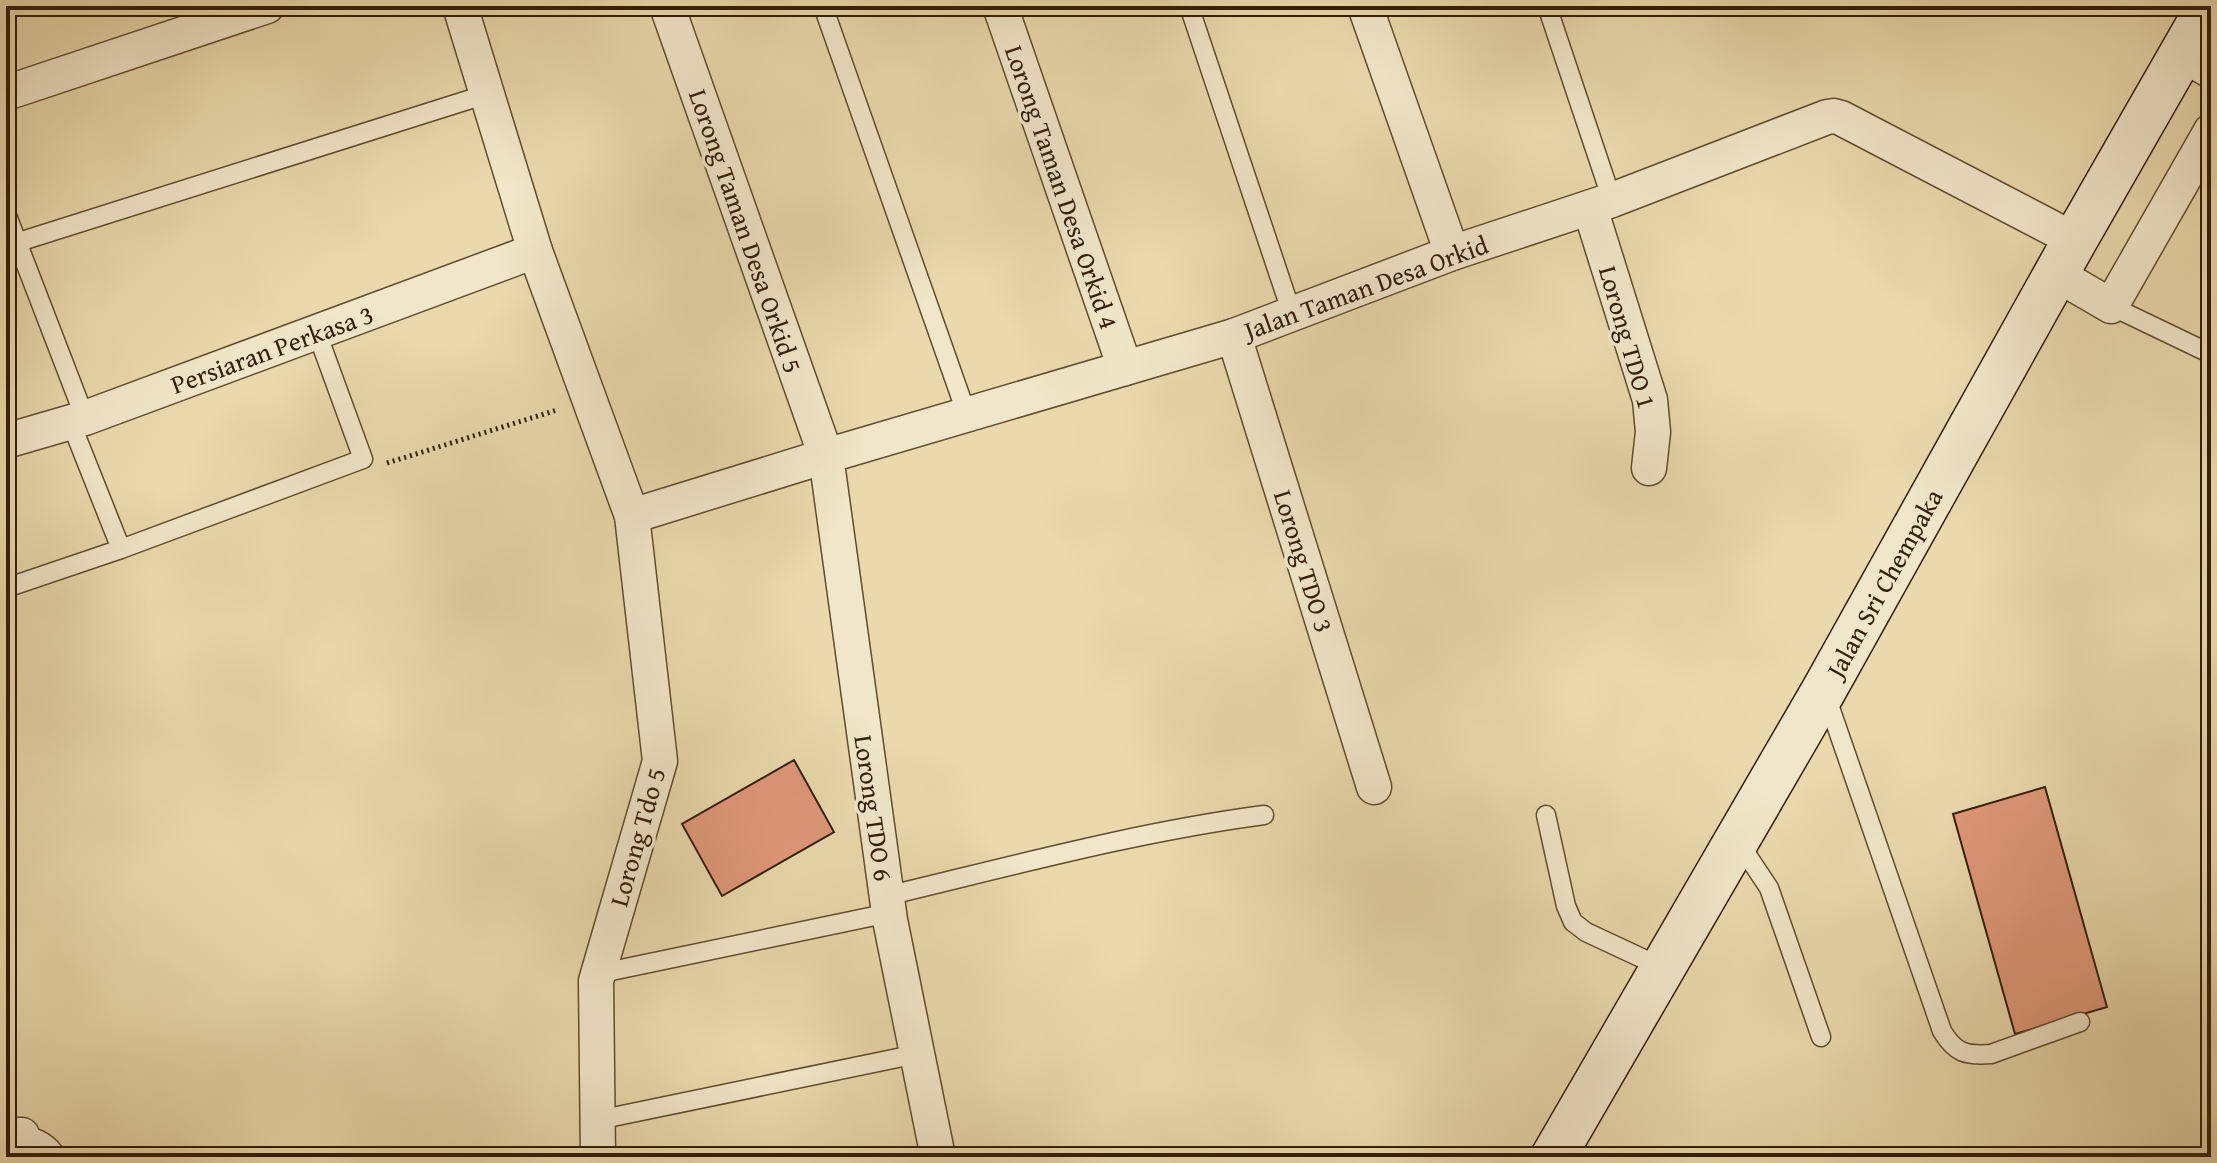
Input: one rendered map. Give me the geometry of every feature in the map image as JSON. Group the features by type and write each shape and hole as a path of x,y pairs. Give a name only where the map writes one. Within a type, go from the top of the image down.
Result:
{"main road":[{"name":"Jalan Sri Chempaka","path":"1553,1157 1824,690 2065,257 2196,63 2209,6"}],"street":[{"path":"6,93 267,6"},
{"path":"460,6 535,251 632,516"},
{"name":"Lorong Taman Desa Orkid 5","path":"667,6 826,456"},
{"name":"Lorong Taman Desa Orkid 4","path":"1000,6 1125,368"},
{"path":"1365,6 1452,253"},
{"name":"Jalan Taman Desa Orkid","path":"632,516 1234,336 1452,253 1601,204 1834,116 2065,257 2111,306"},
{"path":"2111,306 2211,131"},
{"name":"Lorong TDO 1","path":"1601,204 1650,400 1653,432 1649,468"},
{"name":"Persiaran Perkasa 3","path":"6,441 78,420 535,251"},
{"name":"Lorong TDO 3","path":"1234,336 1374,787"},
{"name":"Lorong TDO 6","path":"826,456 887,904 938,1157"},
{"name":"Lorong Tdo 5","path":"598,1157 597,974 660,761 632,516"}],"lane":[{"path":"823,6 967,415"},
{"path":"1189,6 1292,314"},
{"path":"1547,6 1601,204"},
{"path":"12,245 487,94"},
{"path":"6,213 12,245 78,420 121,549"},
{"path":"2111,306 2211,354"},
{"path":"6,588 121,549 363,459 317,333"},
{"path":"1824,690 1942,1031 1950,1044 1961,1052 1991,1054 2080,1022"},
{"path":"597,974 887,904 1098,844 1193,824 1264,815"},
{"path":"1546,815 1566,906 1573,922 1586,932 1663,968"},
{"path":"1737,841 1769,888 1821,1037"},
{"path":"598,1120 917,1054"},
{"path":"14,1135 41,1140 52,1148 57,1157"}],"path":[{"path":"363,459 377,464 394,462 589,399"}],"building":[{"path":"794,760 834,832 722,896 682,824"},
{"path":"2045,787 2107,1007 2015,1034 1953,814"}]}
